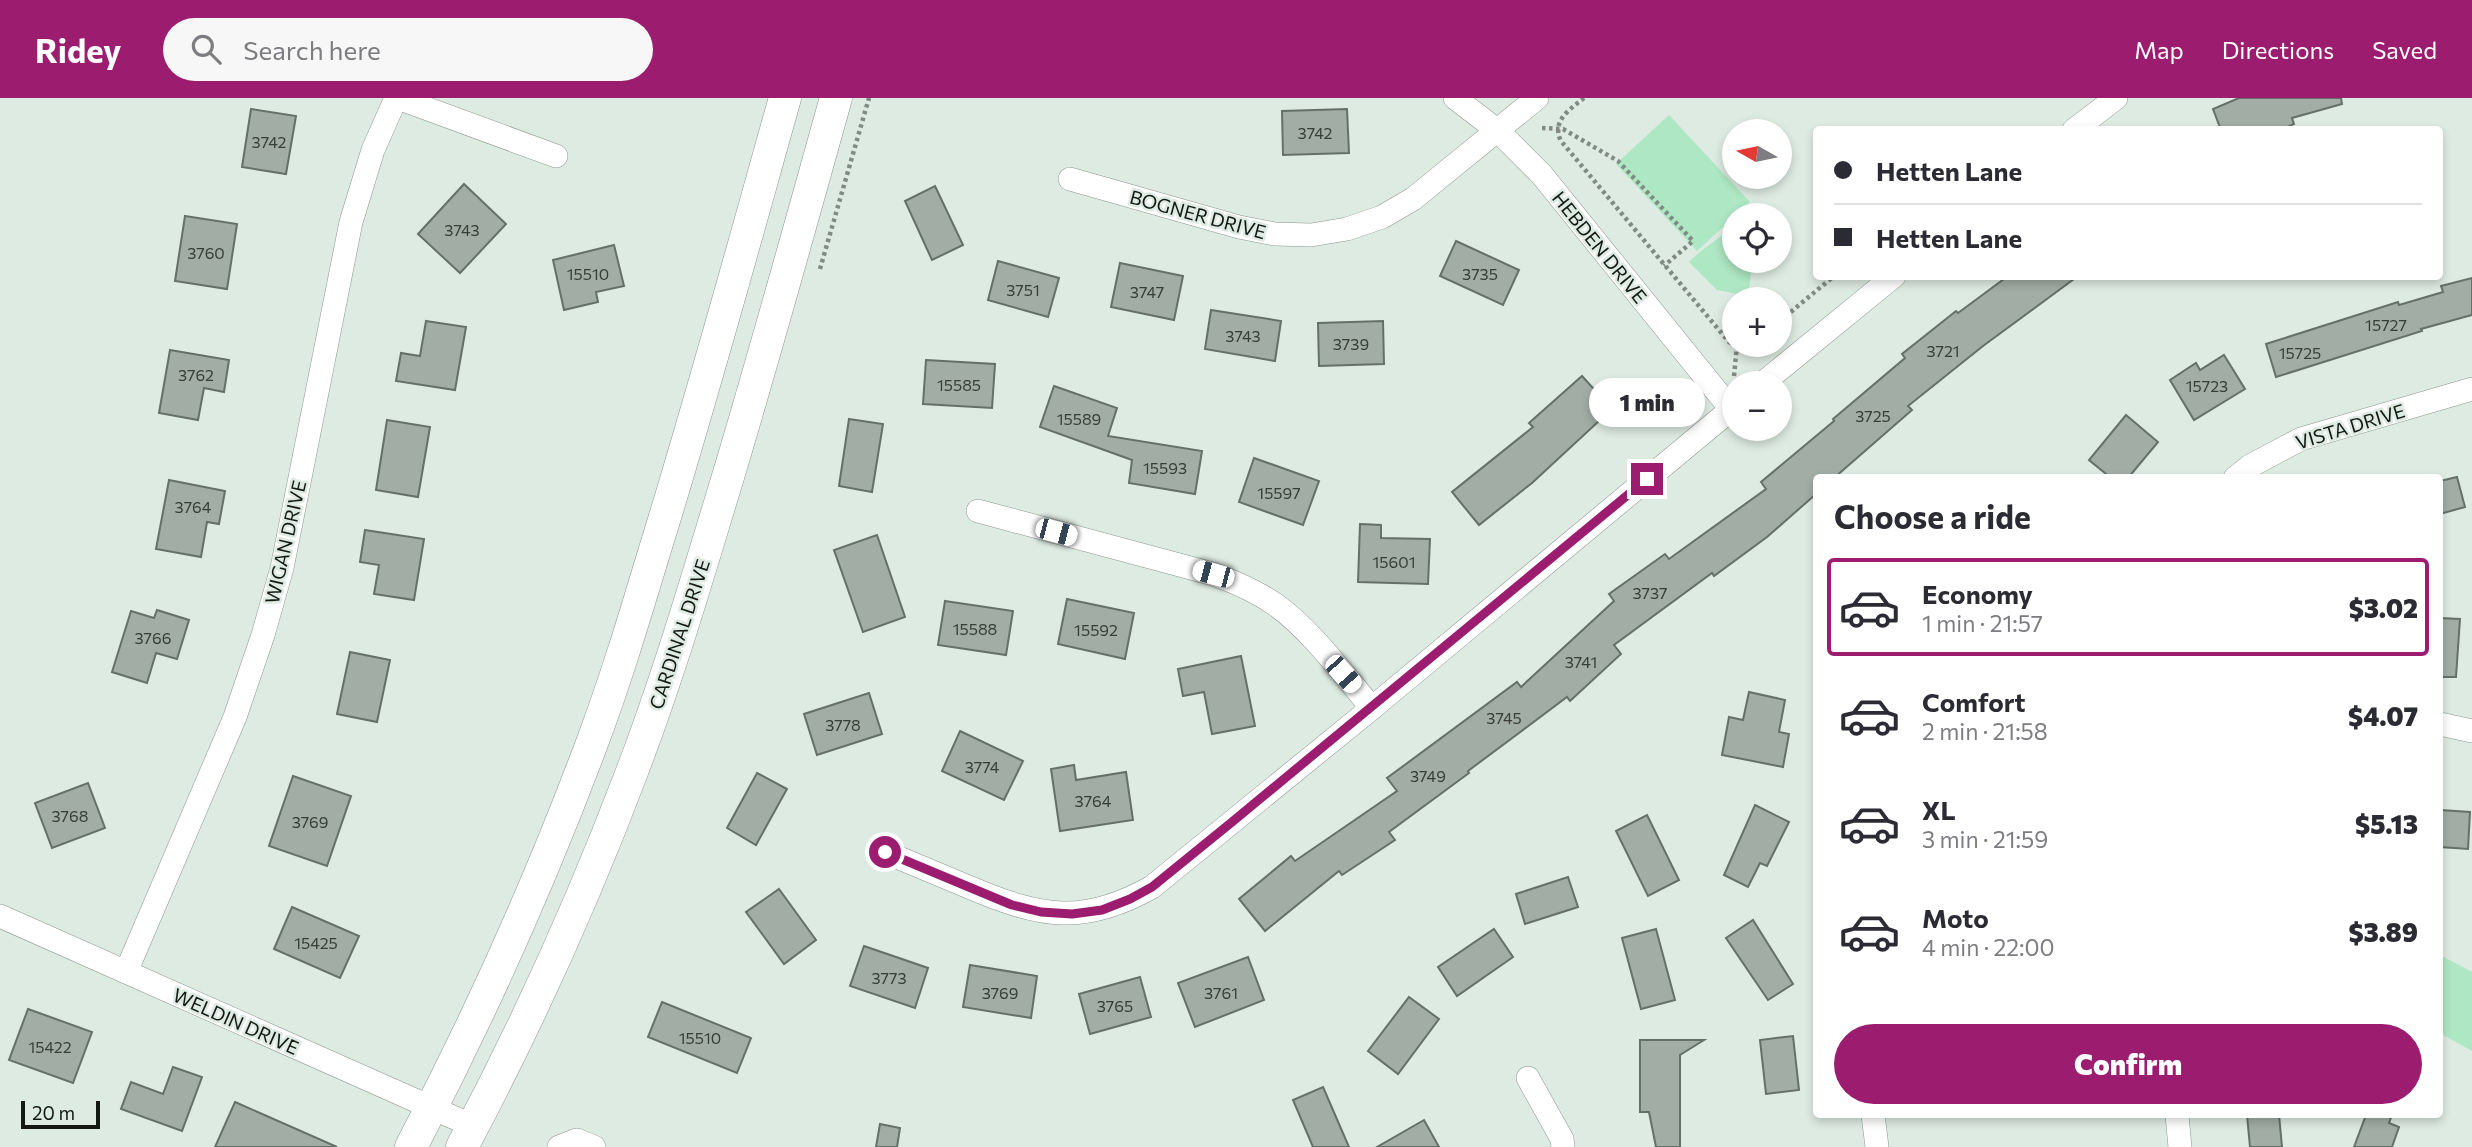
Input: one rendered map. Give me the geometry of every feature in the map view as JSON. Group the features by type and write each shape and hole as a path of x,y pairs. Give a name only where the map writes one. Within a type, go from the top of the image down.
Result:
{"main road":[{"path":"411,1147 481,1009 531,898 593,741 682,463 785,98"},
{"name":"CARDINAL DRIVE","path":"467,1136 525,1025 566,934 634,768 687,612 741,434 835,98"}],"street":[{"path":"397,98 556,156"},
{"name":"WIGAN DRIVE","path":"127,972 235,717 263,635 282,568 351,222 373,150 397,98"},
{"name":"HEBDEN DRIVE","path":"1455,98 1498,131 1542,175 1722,395"},
{"name":"BOGNER DRIVE","path":"1070,179 1239,227 1275,234 1311,235 1347,229 1382,217 1413,199 1537,98"},
{"path":"2079,126 2116,98"},
{"path":"1778,371 1889,280"},
{"name":"VISTA DRIVE","path":"2240,474 2301,439 2472,389"},
{"path":"885,852 1012,905 1041,912 1062,914 1102,910 1130,899 1152,887 1373,708 1722,417"},
{"path":"978,511 1213,574 1246,586 1298,623 1373,708"},
{"path":"2443,725 2472,731"},
{"name":"WELDIN DRIVE","path":"0,916 432,1108 467,1136"},
{"path":"1528,1078 1562,1139 1563,1147"},
{"path":"1873,1118 1877,1147"},
{"path":"2177,1118 2180,1147"},
{"path":"559,1147 576,1140 594,1147"}],"path":[{"path":"1584,98 1565,114 1558,129 1561,141 1722,334"},
{"path":"1542,128 1566,131 1618,161 1693,241 1664,266"},
{"path":"1792,311 1829,280"}],"green space":[{"path":"1669,115 1722,172 1722,189 1738,189 1750,202 1722,203 1722,228 1697,251 1616,164"},
{"path":"1722,235 1722,273 1751,273 1749,287 1722,287 1722,291 1717,290 1689,262"},
{"path":"2443,957 2472,972 2472,1051 2443,1035"}],"building":[{"path":"2239,98 2341,98 2342,104 2292,118 2294,124 2290,126 2219,126 2213,109"},
{"path":"251,109 296,116 286,174 242,167"},
{"path":"1347,109 1349,153 1283,155 1282,111"},
{"path":"464,184 506,224 460,273 418,234"},
{"path":"935,186 963,245 932,260 905,201"},
{"path":"185,216 237,224 227,289 175,281"},
{"path":"1456,241 1519,270 1503,305 1440,276"},
{"path":"614,245 624,286 596,292 598,302 564,310 553,260"},
{"path":"998,261 1059,278 1048,317 988,300"},
{"path":"1120,263 1183,276 1174,320 1111,307"},
{"path":"2472,278 2472,315 2276,377 2266,344 2398,302 2399,305 2443,292 2441,286"},
{"path":"2003,280 2073,280 1908,406 1912,410 1839,474 1813,474 1813,497 1767,537 1714,576 1712,573 1614,645 1621,654 1570,701 1567,697 1389,832 1395,840 1342,875 1339,871 1265,931 1239,899 1291,856 1295,861 1397,791 1387,778 1517,682 1521,687 1614,601 1609,594 1665,554 1669,559 1766,489 1761,482 1905,358 1902,354 1956,311 1958,313"},
{"path":"1211,310 1281,321 1275,361 1205,349"},
{"path":"426,321 466,327 455,390 396,381 401,353 420,356"},
{"path":"1383,321 1384,364 1319,366 1318,323"},
{"path":"170,350 229,360 224,392 204,388 198,420 159,413"},
{"path":"2224,355 2245,389 2194,420 2170,380 2196,363 2200,370"},
{"path":"926,360 995,364 992,408 923,404"},
{"path":"1582,376 1612,409 1532,483 1479,525 1452,492 1533,427 1529,423"},
{"path":"1054,386 1117,408 1108,436 1202,451 1195,494 1129,483 1132,460 1040,427"},
{"path":"2126,415 2158,442 2131,474 2106,474 2089,460"},
{"path":"849,419 883,424 872,492 839,486"},
{"path":"387,420 430,427 418,497 376,490"},
{"path":"1254,458 1319,481 1303,525 1239,502"},
{"path":"2457,477 2465,507 2443,513 2443,480"},
{"path":"169,480 225,491 219,524 207,522 201,557 156,549"},
{"path":"1360,524 1381,525 1381,538 1430,539 1428,584 1358,582"},
{"path":"365,530 424,539 414,600 374,594 379,565 360,562"},
{"path":"877,535 905,617 863,632 834,550"},
{"path":"1067,599 1134,613 1125,659 1058,644"},
{"path":"945,601 1013,611 1006,655 938,645"},
{"path":"157,610 189,620 177,659 156,653 147,683 112,672 131,611 154,618"},
{"path":"2443,618 2460,619 2456,677 2443,677"},
{"path":"350,652 390,660 377,722 337,714"},
{"path":"1241,656 1255,726 1212,734 1204,692 1183,696 1178,669"},
{"path":"1749,692 1785,700 1779,732 1789,734 1783,767 1722,755 1729,717 1743,720"},
{"path":"869,693 882,734 817,755 804,714"},
{"path":"960,731 1023,761 1004,800 942,771"},
{"path":"1074,765 1076,780 1126,772 1133,820 1060,831 1051,769"},
{"path":"757,773 787,789 756,845 727,828"},
{"path":"293,776 351,796 327,866 269,846"},
{"path":"88,783 105,828 52,848 35,803"},
{"path":"1755,805 1789,822 1767,866 1760,863 1748,887 1724,875"},
{"path":"2443,810 2470,812 2468,849 2443,847"},
{"path":"1647,815 1679,880 1648,896 1616,831"},
{"path":"1568,877 1578,907 1525,924 1516,894"},
{"path":"779,889 816,940 784,964 746,912"},
{"path":"292,907 359,936 340,978 274,949"},
{"path":"1753,920 1793,984 1768,1000 1726,938"},
{"path":"1494,929 1513,957 1457,996 1438,967"},
{"path":"1656,929 1675,1000 1641,1009 1622,938"},
{"path":"864,946 928,968 915,1008 850,986"},
{"path":"1248,957 1264,1000 1195,1027 1178,983"},
{"path":"970,965 1037,976 1031,1018 963,1007"},
{"path":"1140,977 1151,1017 1090,1034 1079,994"},
{"path":"1409,997 1439,1019 1398,1074 1368,1051"},
{"path":"662,1002 751,1038 737,1073 648,1037"},
{"path":"28,1009 92,1032 73,1083 9,1060"},
{"path":"1793,1036 1799,1090 1766,1094 1760,1040"},
{"path":"1640,1040 1704,1040 1680,1055 1680,1147 1656,1147 1649,1112 1640,1112"},
{"path":"173,1067 202,1077 182,1131 121,1109 131,1082 163,1094"},
{"path":"1323,1087 1349,1147 1313,1147 1293,1100"},
{"path":"235,1102 337,1147 215,1147"},
{"path":"2247,1118 2279,1118 2282,1147 2250,1147"},
{"path":"2365,1118 2391,1118 2389,1123 2399,1127 2392,1147 2354,1147"},
{"path":"1424,1120 1439,1147 1377,1147"},
{"path":"880,1124 900,1128 897,1147 876,1147"}],"route":[{"path":"885,852 1012,905 1041,912 1072,914 1102,910 1130,899 1152,887 1373,708 1647,479"}]}
